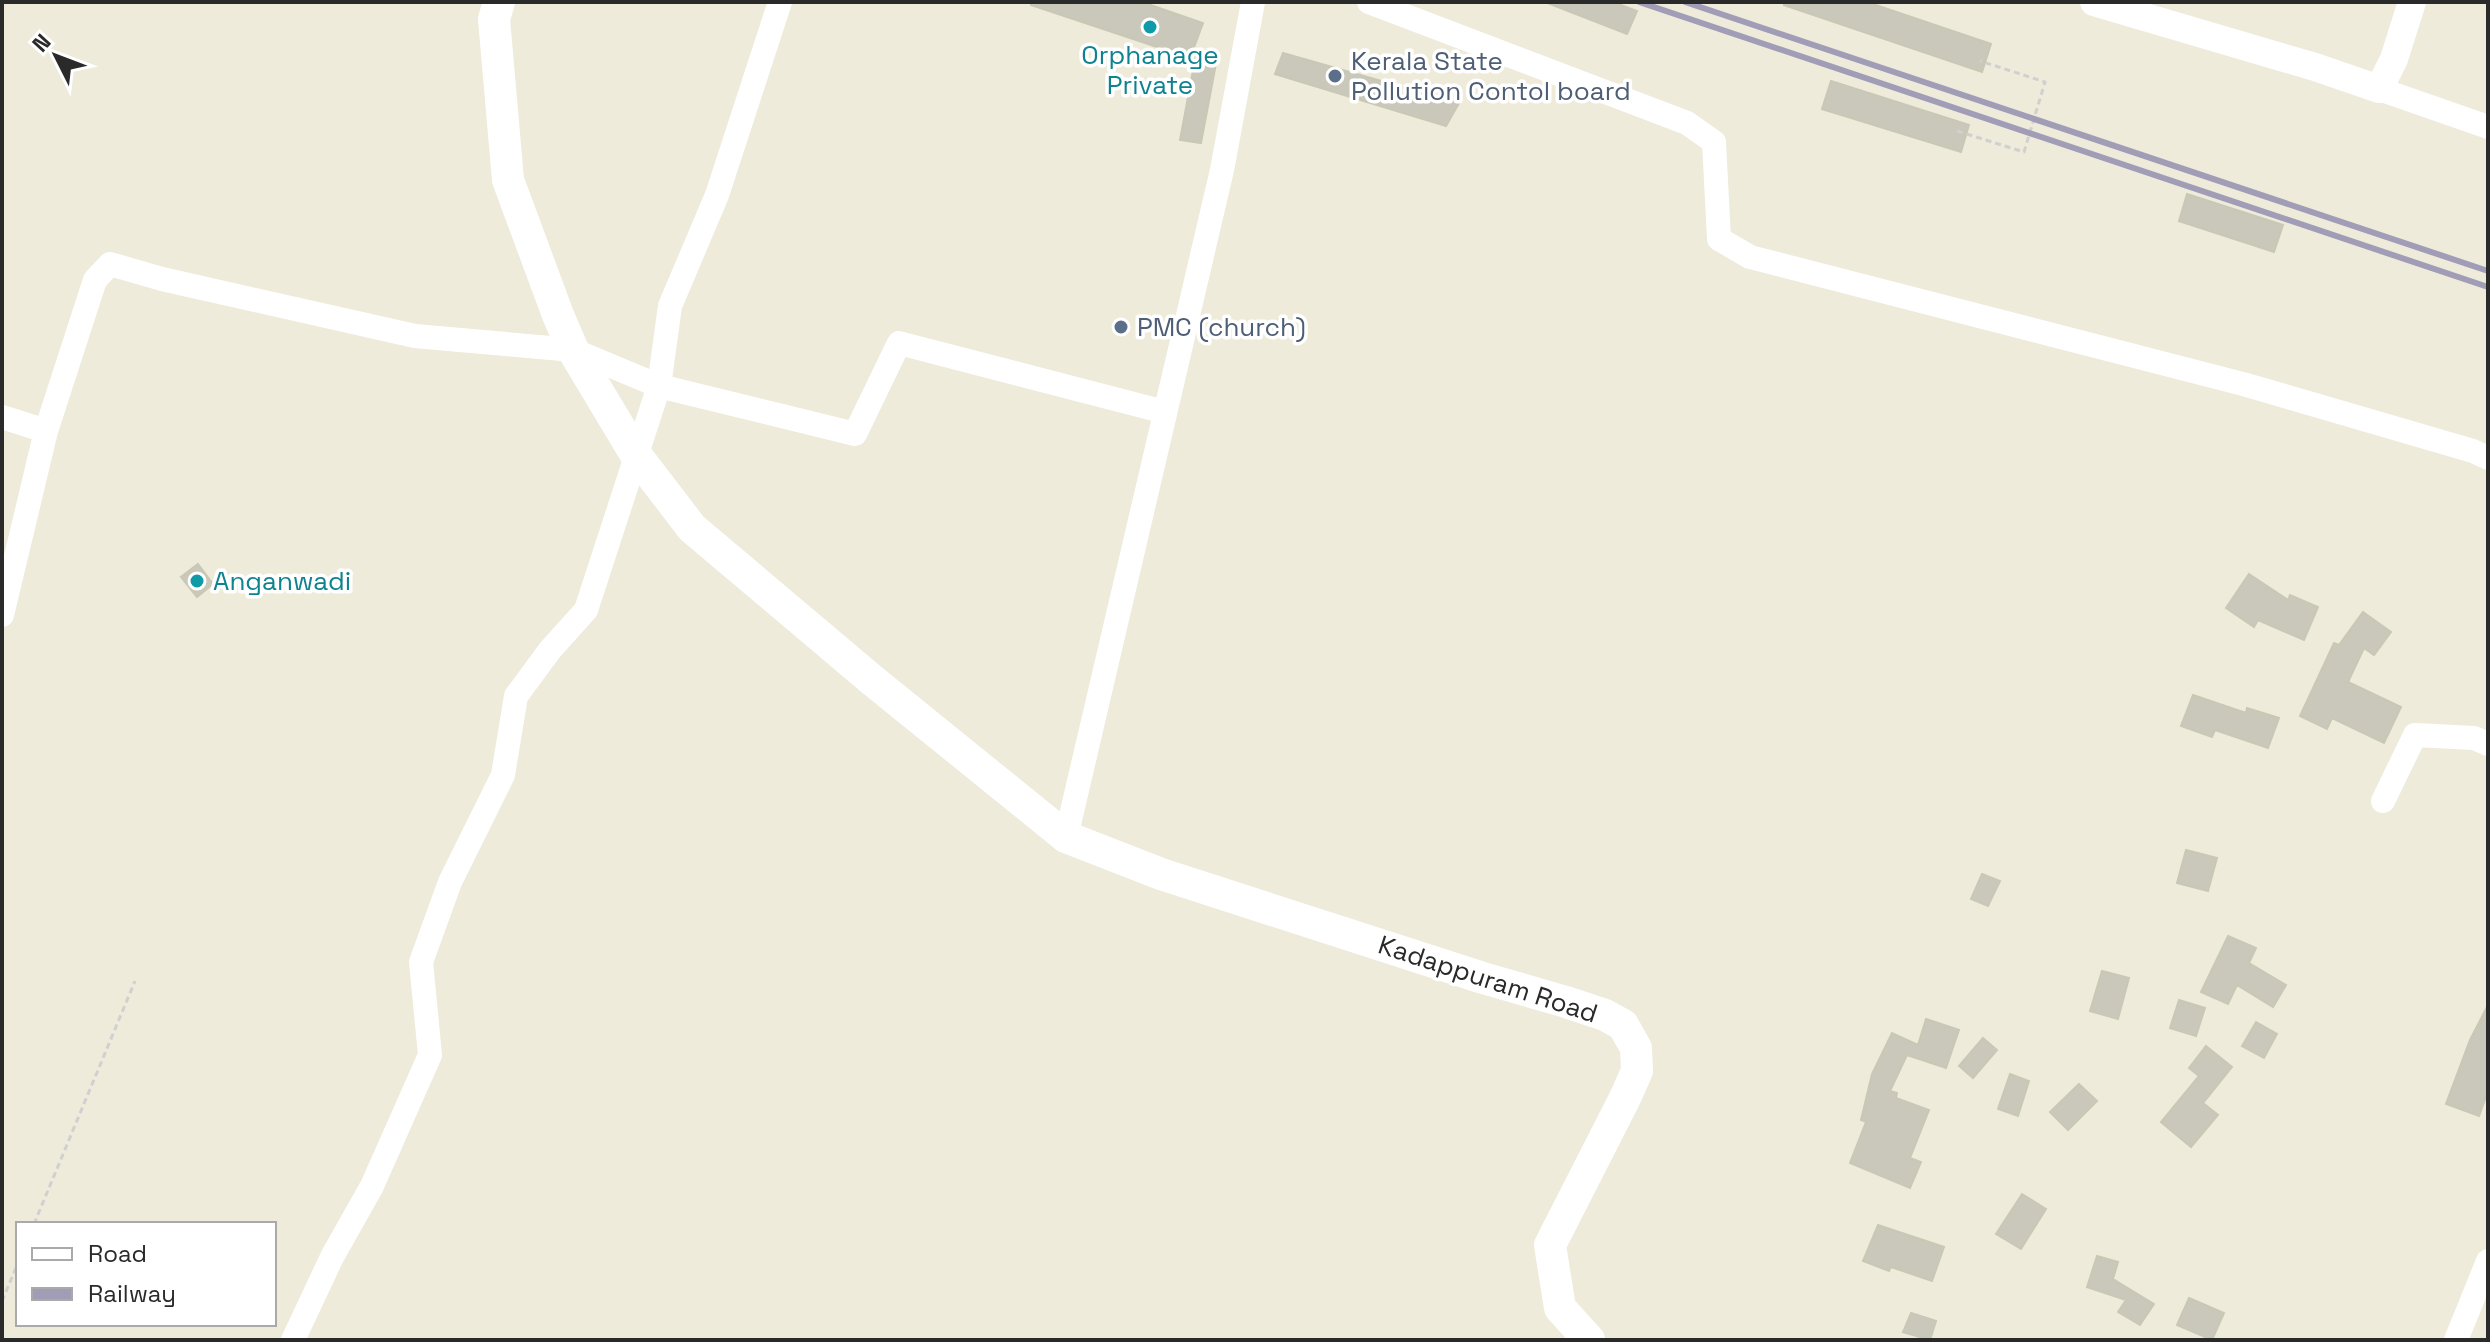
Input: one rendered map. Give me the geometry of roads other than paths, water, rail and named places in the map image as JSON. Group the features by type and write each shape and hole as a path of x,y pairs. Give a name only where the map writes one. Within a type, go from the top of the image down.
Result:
{"main road":[{"path":"499,2 494,19 508,180 573,350 636,455 692,528 952,747 1066,837"},
{"name":"Kadappuram Road","path":"1066,837 1161,874 1566,1002 1605,1015 1623,1025 1636,1048 1637,1071 1550,1245 1560,1308 1589,1340"}],"street":[{"path":"293,1340 332,1257 372,1186 430,1055 421,962 450,882 503,775 516,696 550,650 586,610 659,386 670,306 717,195 780,2"},
{"path":"1066,837 1222,170 1253,2"},
{"path":"1369,2 1687,123 1714,142 1719,239 1750,257 2243,384 2488,458"},
{"path":"2094,2 2315,67 2488,127"},
{"path":"2379,89 2394,59 2412,2"},
{"path":"2,615 46,431 95,280 110,264 162,279 415,336 573,350 659,386 855,434 899,343 1165,412"},
{"path":"2,417 46,431"},
{"path":"2383,801 2415,735 2474,738 2488,744"},
{"path":"2456,1340 2488,1261"}],"railway":[{"path":"1639,2 2488,287"},
{"path":"1685,2 2488,271"}],"place":[{"name":"Orphanage Private","path":"1150,27"},
{"name":"Kerala State Pollution Contol board","path":"1335,76"},
{"name":"PMC (church)","path":"1121,327"},
{"name":"Anganwadi","path":"197,581"}]}
